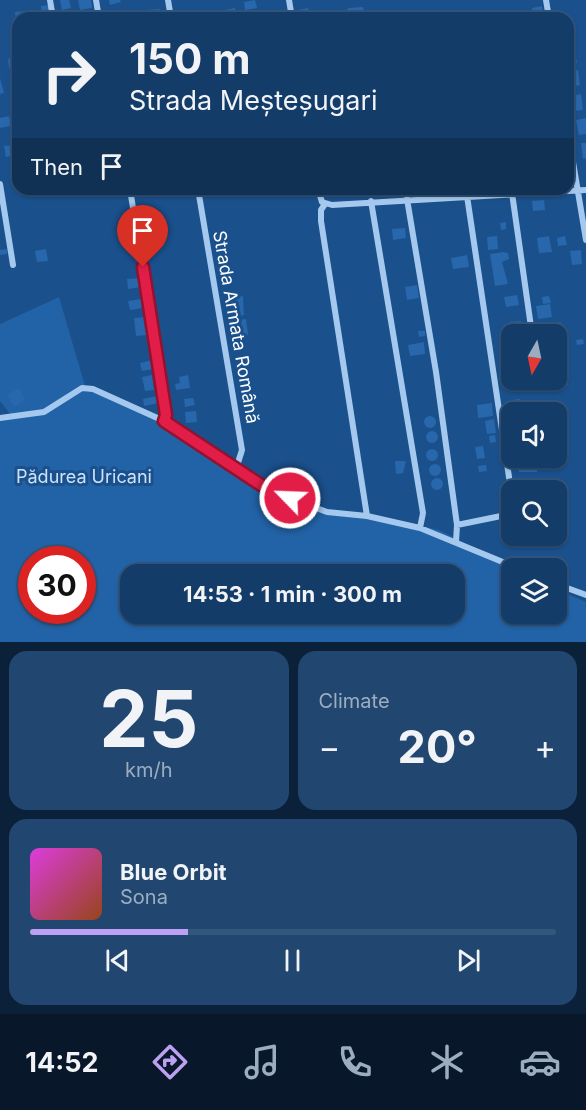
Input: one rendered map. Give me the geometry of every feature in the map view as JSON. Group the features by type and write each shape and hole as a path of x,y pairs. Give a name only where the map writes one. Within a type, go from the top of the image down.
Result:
{"street":[{"path":"574,167 586,240"},
{"path":"0,184 13,265"},
{"path":"574,190 586,190"},
{"path":"131,195 166,415 164,421"},
{"name":"Strada Armata Română","path":"199,195 242,450 236,469"},
{"path":"319,195 325,204 482,195"},
{"path":"512,195 531,324"},
{"path":"467,196 509,480"},
{"path":"407,199 436,372 457,525 456,542"},
{"path":"371,201 423,513 420,528"},
{"path":"325,204 321,210 321,221 367,516"},
{"path":"0,418 44,412 84,387 164,421 261,485 319,510 367,516 420,528 501,561"},
{"path":"457,525 501,516"},
{"path":"567,588 586,595"}],"green space":[{"name":"Pădurea Uricani","path":"59,297 86,389 161,421 235,470 327,510 370,514 439,530 501,561 501,624 567,624 567,594 586,602 586,642 0,642 0,420 11,415 0,401 0,324"}],"building":[{"path":"60,0 69,0 71,8 62,10"},
{"path":"78,0 91,0 92,8 80,10"},
{"path":"109,0 120,0 121,2 110,5"},
{"path":"255,0 257,8 245,10 244,2"},
{"path":"49,5 50,12 42,12 41,6"},
{"path":"542,6 543,12 533,12 532,8"},
{"path":"363,7 364,12 346,12 349,8"},
{"path":"235,8 236,12 226,12 225,10"},
{"path":"308,8 309,12 298,12 298,10"},
{"path":"160,9 160,12 146,12 146,10"},
{"path":"11,48 12,68 9,68 8,59 11,58"},
{"path":"574,48 577,63 574,63"},
{"path":"578,70 580,85 574,86 574,71"},
{"path":"0,78 4,93 0,94"},
{"path":"581,94 583,110 574,111 574,95"},
{"path":"9,116 11,126 0,128 0,118"},
{"path":"586,118 586,134 579,135 576,120"},
{"path":"581,143 586,143 586,158 583,159"},
{"path":"12,145 12,156 6,157 4,146"},
{"path":"544,200 545,210 533,211 532,201"},
{"path":"506,222 506,229 501,230 500,223"},
{"path":"405,228 406,238 393,240 392,229"},
{"path":"133,230 134,241 122,243 120,231"},
{"path":"497,236 498,249 488,250 487,237"},
{"path":"549,236 552,252 539,253 537,238"},
{"path":"565,236 567,245 558,246 557,238"},
{"path":"7,249 7,254 0,255 0,250"},
{"path":"46,249 48,261 37,262 35,251"},
{"path":"581,250 582,264 572,265 570,251"},
{"path":"508,253 509,259 502,262 508,284 495,286 490,254"},
{"path":"467,255 469,267 453,269 451,258"},
{"path":"139,278 141,287 128,289 127,279"},
{"path":"417,285 419,298 407,300 405,287"},
{"path":"517,295 519,305 506,307 504,297"},
{"path":"243,296 244,315 234,317 231,298"},
{"path":"549,296 551,303 543,304 542,297"},
{"path":"141,299 143,308 130,310 128,301"},
{"path":"550,304 552,317 538,319 536,306"},
{"path":"146,317 148,335 136,336 134,318"},
{"path":"246,319 248,335 238,336 236,320"},
{"path":"521,321 521,324 509,324 509,322"},
{"path":"418,331 425,331 425,336 419,337"},
{"path":"583,339 584,344 577,345 576,340"},
{"path":"424,342 425,354 410,356 408,345"},
{"path":"152,360 154,369 142,371 140,363"},
{"path":"152,375 154,390 145,391 142,377"},
{"path":"188,375 190,388 176,390 175,384 180,383 179,377"},
{"path":"19,388 25,400 14,407 7,395"},
{"path":"157,396 159,403 144,406 143,399"},
{"path":"193,398 195,405 185,407 184,399"},
{"path":"492,403 493,416 478,418 477,405"},
{"path":"196,411 197,422 186,423 185,412"},
{"path":"432,416 435,417 435,427 428,428 425,427 424,420 425,417"},
{"path":"494,419 496,433 487,434 485,421"},
{"path":"434,431 437,432 437,442 430,443 427,442 426,435 427,432"},
{"path":"495,435 496,442 490,443 489,436"},
{"path":"483,446 485,458 477,459 475,447"},
{"path":"432,449 438,455 432,461 426,455"},
{"path":"395,461 406,461 403,473 396,474"},
{"path":"435,464 441,470 435,476 429,470"},
{"path":"486,465 487,471 479,472 478,466"},
{"path":"519,468 537,468 537,472 519,472"},
{"path":"437,478 443,484 437,490 431,484"}],"route":[{"path":"143,267 166,415 164,421 261,485 290,498"}]}
